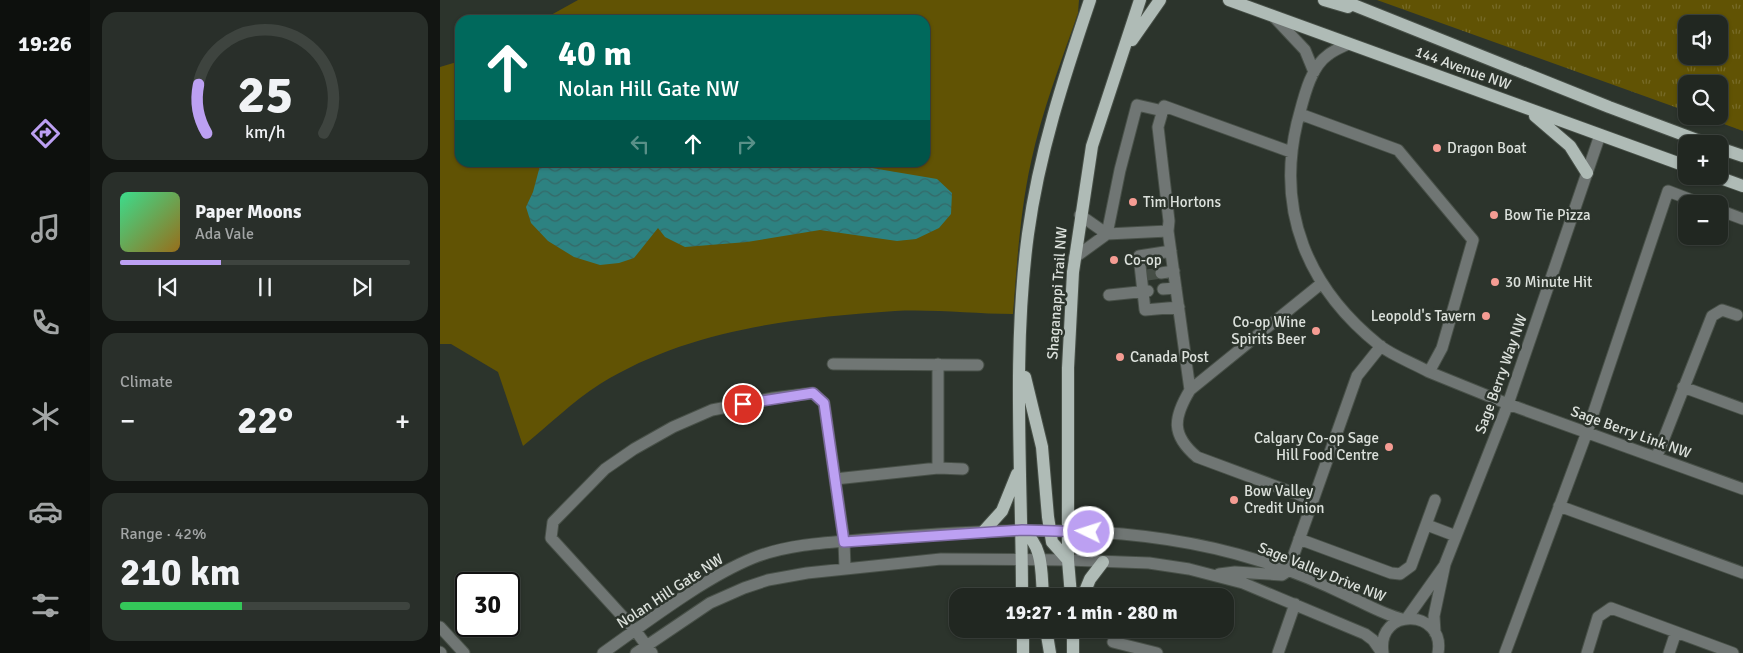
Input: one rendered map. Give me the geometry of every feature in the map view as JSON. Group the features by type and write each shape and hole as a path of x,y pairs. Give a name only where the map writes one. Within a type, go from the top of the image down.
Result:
{"main road":[{"path":"1022,588 1019,469 1020,360 1028,235 1036,184 1055,105 1090,0"},
{"name":"Shaganappi Trail NW","path":"1070,588 1068,368 1074,258 1092,146 1140,0"},
{"path":"1118,66 1148,14 1160,0"},
{"name":"144 Avenue NW","path":"1229,0 1678,163"},
{"path":"1324,0 1374,14"},
{"name":"144 Avenue NW","path":"1341,0 1684,135"},
{"path":"1525,108 1572,148 1586,173"},
{"path":"1728,151 1743,156"},
{"path":"1728,181 1743,186"},
{"path":"1020,360 1042,447 1049,530 1052,542 1068,560"},
{"path":"983,532 1002,511 1019,469"},
{"path":"1022,530 1031,536 1037,546 1042,588"},
{"path":"1086,588 1090,579 1103,562"},
{"path":"1023,638 1023,653"},
{"path":"1048,638 1050,653"},
{"path":"1073,653 1074,638"}],"street":[{"path":"1274,16 1305,50 1314,72"},
{"path":"1314,72 1326,56 1348,44"},
{"name":"Sage Berry Link NW","path":"1314,72 1290,152 1289,189 1298,234 1322,283 1356,325 1381,346 1429,372 1508,404 1657,456 1743,489"},
{"path":"1107,234 1120,170 1137,106 1163,111"},
{"path":"1190,390 1170,251 1169,221 1158,127 1164,106 1290,152"},
{"path":"1300,114 1398,150 1473,240 1442,348 1429,372"},
{"name":"Sage Berry Way NW","path":"1439,652 1434,616 1445,564 1508,404 1600,135"},
{"path":"1505,653 1587,432 1668,191 1678,195"},
{"path":"1728,213 1743,219"},
{"path":"1080,215 1107,234"},
{"path":"1074,258 1107,234 1168,231"},
{"path":"1170,251 1139,256 1144,275 1145,310 1179,307"},
{"path":"1161,273 1174,271"},
{"path":"1313,500 1197,457 1183,446 1177,429 1179,408 1190,390 1322,283"},
{"path":"1163,289 1176,288"},
{"path":"1109,295 1145,291"},
{"path":"1657,456 1712,316 1722,310 1737,315"},
{"path":"1212,575 1235,572 1282,575 1288,571 1357,376 1381,346"},
{"path":"833,364 978,365"},
{"path":"938,364 938,468"},
{"path":"1683,387 1743,409"},
{"path":"649,650 635,630 551,538 554,522 605,469 650,440 712,410 773,398 813,393 824,403 844,542 845,568"},
{"path":"835,478 938,468 963,469"},
{"path":"1300,539 1391,573 1400,574 1411,566 1436,500"},
{"path":"1559,506 1743,573"},
{"path":"1427,525 1456,536"},
{"name":"Sage Valley Drive NW","path":"1022,530 1069,530 1145,536 1210,547 1258,560 1288,571 1343,593 1389,616 1423,621 1435,633"},
{"name":"Nolan Hill Gate NW","path":"603,653 720,574 755,558 796,547 1022,530"},
{"path":"636,653 649,650 710,603 768,580 845,568 941,559 1022,558 1149,563 1212,575 1243,584 1295,604 1365,634 1373,640 1382,653"},
{"name":"Sage Berry Way NW","path":"1382,653 1383,637 1388,629 1405,619 1445,564"},
{"path":"1278,653 1295,604"},
{"path":"1587,653 1598,617 1611,608 1733,653"},
{"path":"440,627 464,653"},
{"path":"1669,653 1676,632"},
{"path":"1114,642 1157,653"}],"green space":[{"path":"578,0 1079,0 1078,13 1035,143 1027,181 1013,314 895,311 819,318 743,329 669,350 634,365 590,391 523,446 498,372 451,344 440,344 440,67 455,62 455,167 930,167 930,15 551,15"},
{"path":"1377,0 1743,0 1743,131 1727,125 1728,75 1678,75 1678,108"}],"water":[{"path":"540,167 870,167 937,179 952,193 951,214 939,228 916,239 897,241 820,230 747,242 685,247 665,237 658,228 634,258 619,263 600,265 574,257 548,241 531,223 526,207 533,192"}],"tunnel":[{"path":"1147,275 1161,273"}],"place":[{"name":"Dragon Boat","path":"1437,148"},
{"name":"Tim Hortons","path":"1133,202"},
{"name":"Bow Tie Pizza","path":"1494,215"},
{"name":"Co-op","path":"1114,260"},
{"name":"30 Minute Hit","path":"1495,282"},
{"name":"Leopold's Tavern","path":"1486,316"},
{"name":"Co-op Wine Spirits Beer","path":"1316,331"},
{"name":"Canada Post","path":"1120,357"},
{"name":"Calgary Co-op Sage Hill Food Centre","path":"1389,447"},
{"name":"Bow Valley Credit Union","path":"1234,500"}],"route":[{"path":"743,404 813,393 824,403 844,542 1022,530 1089,532"}]}
